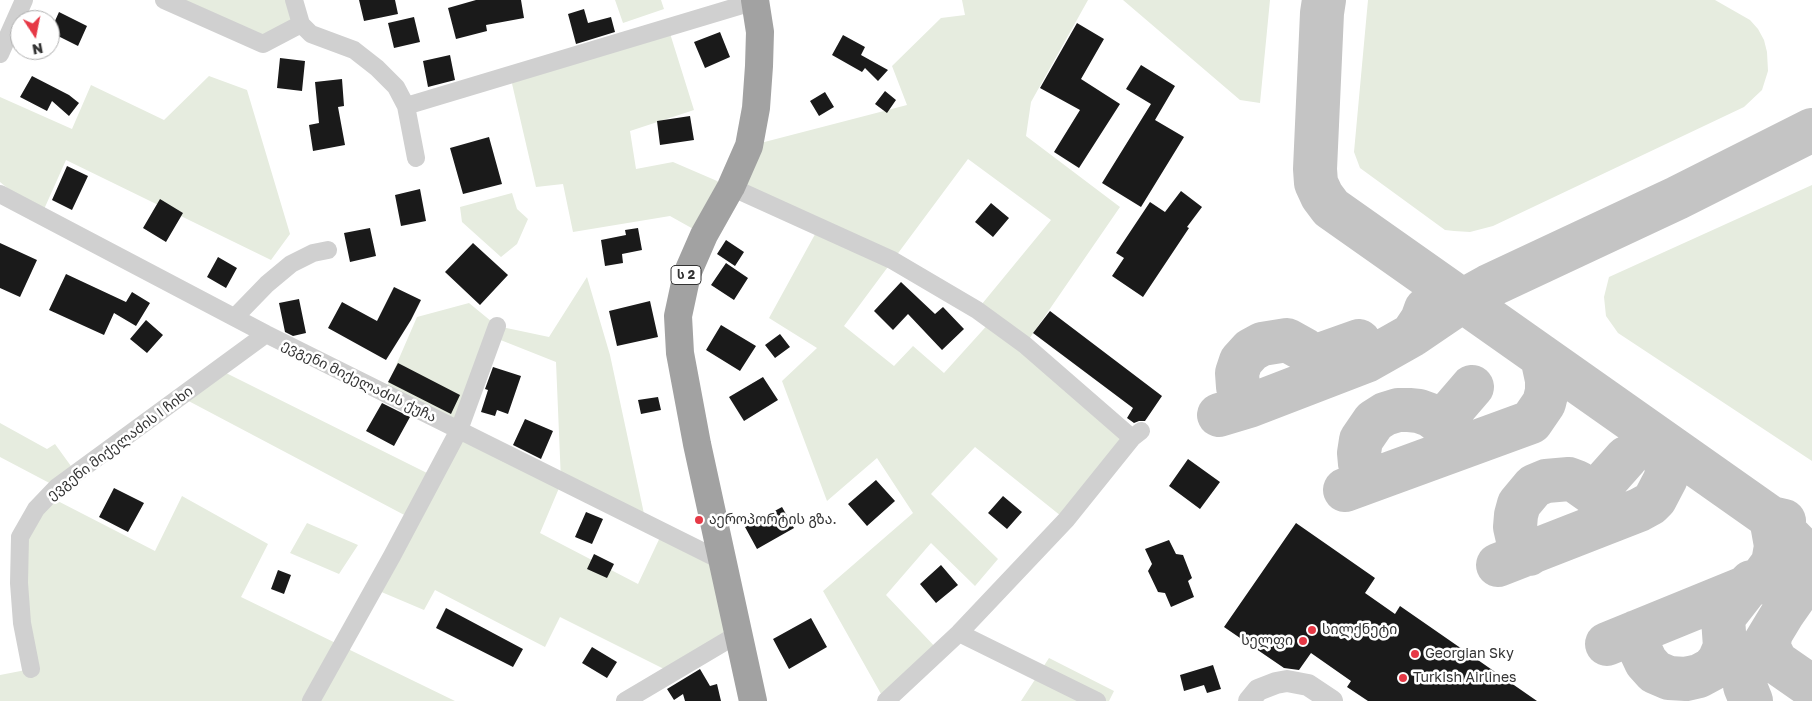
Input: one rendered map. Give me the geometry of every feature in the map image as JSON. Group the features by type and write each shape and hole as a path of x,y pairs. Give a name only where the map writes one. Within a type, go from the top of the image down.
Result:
{"highway":[{"name":"ს 2","path":"753,701 697,444 680,353 678,316 686,274 704,235 731,187 749,146 756,108 760,32 756,0"}],"street":[{"path":"0,54 24,0"},
{"path":"164,0 263,44 301,24"},
{"path":"294,0 301,24 311,34 354,50 377,68 396,87 406,106 416,158"},
{"path":"406,106 756,0"},
{"path":"731,187 892,260 977,310 1136,434 1066,520 959,633 886,701"},
{"name":"ევგენი მიქელაძის ქუჩა","path":"0,194 234,318 722,561"},
{"path":"234,318 267,284 291,264 313,253 328,250"},
{"path":"311,701 392,556 459,430 497,326"},
{"name":"ევგენი მიქელაძის I ჩიხი","path":"31,669 22,623 19,591 20,537 36,509 57,487 266,334"},
{"path":"959,633 1098,701"},
{"path":"625,701 738,634"},
{"path":"1248,701 1258,690 1276,682 1286,681 1308,685 1332,701"}],"shaded area":[{"path":"164,0 294,0 301,24 263,44"},
{"path":"615,0 661,0 664,9 623,23"},
{"path":"962,0 1088,0 1031,102 1026,136 1120,207 1025,345 1132,438 1066,520 975,447 931,494 998,559 975,586 931,543 886,595 939,651 885,701 823,591 913,513 877,458 827,501 782,381 817,348 769,318 819,227 731,187 749,146 907,105 892,66 941,18 965,15","holes":["968,159 1051,220 977,310 991,321 944,373 913,346 894,366 844,326"]},
{"path":"1123,0 1270,0 1260,103 1240,100"},
{"path":"1368,0 1715,0 1750,20 1758,29 1764,40 1767,52 1768,71 1762,90 1744,107 1493,226 1470,232 1445,230 1360,168 1354,152"},
{"path":"668,27 694,110 630,131 636,169 673,162 731,187 704,235 670,216 573,232 563,184 536,187 510,75"},
{"path":"209,76 247,90 290,234 271,260 66,160 41,216 0,182 0,97 72,129 91,85 164,120"},
{"path":"1812,185 1812,461 1618,333 1606,316 1604,297 1609,277"},
{"path":"512,193 517,209 528,219 517,244 501,257 462,222 460,207"},
{"path":"587,277 610,355 646,523 562,481 540,533 638,584 663,531 722,561 738,634 672,673 560,617 545,647 435,590 424,610 372,588 410,518 181,397 218,369 433,476 459,430 384,393 417,317 469,303 497,326 549,337","holes":["493,337 556,362 561,481 459,430"]},
{"path":"0,423 47,449 55,444 76,473 57,487 0,457"},
{"path":"48,496 155,551 182,496 268,544 241,597 455,701 0,701 0,675 31,669 20,537"},
{"path":"307,523 358,545 339,574 290,553"},
{"path":"1049,658 1114,691 1109,701 1021,701"}],"building":[{"path":"359,0 395,0 398,14 364,21"},
{"path":"476,0 521,0 524,18 486,25 487,31 456,39 448,8"},
{"path":"584,9 588,23 611,17 615,32 576,44 568,14"},
{"path":"60,12 87,26 78,46 60,37"},
{"path":"414,17 420,42 394,48 388,23"},
{"path":"1077,23 1104,39 1081,79 1120,104 1079,168 1054,152 1080,110 1040,88"},
{"path":"720,32 730,57 705,68 694,42"},
{"path":"843,35 865,47 861,55 888,70 878,81 865,68 862,72 832,55"},
{"path":"450,55 455,80 428,87 423,61"},
{"path":"280,58 305,61 302,91 277,88"},
{"path":"1141,65 1175,86 1155,120 1184,137 1141,207 1102,183 1151,104 1126,89"},
{"path":"32,76 69,95 79,103 69,116 52,101 47,111 20,97"},
{"path":"342,79 344,106 338,107 345,145 313,151 309,125 319,123 315,82"},
{"path":"885,91 896,100 887,113 875,104"},
{"path":"825,92 834,107 819,116 810,101"},
{"path":"690,116 694,140 660,145 657,121"},
{"path":"489,137 502,184 463,194 450,148"},
{"path":"67,166 88,176 72,210 52,200"},
{"path":"420,189 426,221 401,226 395,195"},
{"path":"1181,191 1202,207 1187,227 1189,228 1143,297 1112,276 1124,258 1116,253 1150,202 1165,212"},
{"path":"160,199 183,213 166,242 143,228"},
{"path":"991,203 1009,218 993,237 975,222"},
{"path":"370,228 376,256 350,262 344,233"},
{"path":"638,228 642,250 622,254 623,263 605,266 601,240 626,235 625,230"},
{"path":"726,240 744,252 735,266 717,254"},
{"path":"0,243 37,260 20,297 0,288"},
{"path":"473,243 508,275 480,305 445,272"},
{"path":"218,257 237,268 226,288 207,277"},
{"path":"726,263 748,278 734,300 711,285"},
{"path":"66,274 126,302 132,292 150,303 136,326 114,313 104,335 49,310"},
{"path":"901,282 935,314 943,307 964,329 942,350 908,314 893,330 874,311"},
{"path":"394,287 421,300 386,360 328,328 342,302 377,321"},
{"path":"299,299 306,333 293,336 285,332 279,303"},
{"path":"650,301 658,337 617,346 609,311"},
{"path":"1050,311 1162,396 1145,421 1134,423 1127,418 1133,408 1033,333"},
{"path":"146,320 163,335 147,353 130,339"},
{"path":"721,325 756,346 740,371 706,350"},
{"path":"780,334 790,347 775,358 765,345"},
{"path":"398,363 460,395 451,414 388,382"},
{"path":"493,367 521,376 508,414 497,410 495,416 481,412 488,390 485,389"},
{"path":"763,377 778,400 744,421 729,397"},
{"path":"658,397 661,410 641,414 638,400"},
{"path":"382,403 410,417 394,446 366,431"},
{"path":"525,419 553,431 541,459 513,445"},
{"path":"1188,459 1220,482 1200,509 1169,486"},
{"path":"876,480 895,501 867,526 848,504"},
{"path":"114,488 144,503 128,532 99,517"},
{"path":"1003,496 1022,512 1007,529 988,513"},
{"path":"782,507 794,528 757,549 745,527"},
{"path":"586,512 603,519 592,544 575,537"},
{"path":"1296,523 1375,578 1365,593 1395,614 1400,606 1537,701 1368,701 1347,687 1351,681 1311,653 1299,670 1284,668 1224,627"},
{"path":"1169,540 1176,554 1183,555 1192,578 1188,581 1194,597 1171,607 1165,593 1158,592 1148,571 1152,564 1145,549"},
{"path":"594,554 614,564 607,578 587,569"},
{"path":"941,565 958,585 936,603 920,584"},
{"path":"278,570 291,575 284,594 271,589"},
{"path":"446,608 523,649 513,667 436,628"},
{"path":"811,618 827,647 789,669 773,639"},
{"path":"592,647 617,662 607,678 582,663"},
{"path":"1213,665 1221,689 1207,693 1204,685 1184,691 1180,675"},
{"path":"700,669 710,686 717,684 721,701 685,701 683,694 674,700 667,689"}],"taxiway":[{"path":"1324,0 1315,169 1316,183 1322,196 1331,208 1771,518 1812,560"},
{"path":"1412,335 1462,301 1489,286 1677,198 1812,130"},
{"path":"1219,415 1249,406 1366,361 1412,335 1422,320 1426,309"},
{"path":"1249,406 1242,398 1238,387 1237,373 1241,361 1251,350 1262,344 1287,340 1305,350 1311,358 1359,341"},
{"path":"1345,490 1531,422 1544,403 1547,391 1547,380 1542,357"},
{"path":"1370,481 1360,464 1359,453 1361,440 1374,421 1385,414 1398,410 1409,410 1430,415 1441,423 1472,387"},
{"path":"1498,565 1650,504 1655,499 1666,478 1667,465 1658,439"},
{"path":"1529,554 1518,540 1515,527 1519,504 1534,486 1546,481 1569,479 1577,482 1594,494 1626,458"},
{"path":"1607,644 1759,582 1773,563 1776,546 1771,518 1784,521"},
{"path":"1751,701 1745,686 1746,674 1783,613 1809,576 1806,554"},
{"path":"1636,632 1639,647 1646,662 1655,672 1669,678 1686,679 1699,676 1712,669 1719,661 1725,647 1723,618 1751,582"},
{"path":"1771,633 1768,646 1776,662 1812,687"}],"place":[{"name":"აეროპორტის გზა.","path":"699,520"},
{"name":"სილქნეტი","path":"1312,630"},
{"name":"სელფი","path":"1303,641"},
{"name":"Georgian Sky","path":"1415,654"},
{"name":"Turkish Airlines","path":"1403,678"}]}
